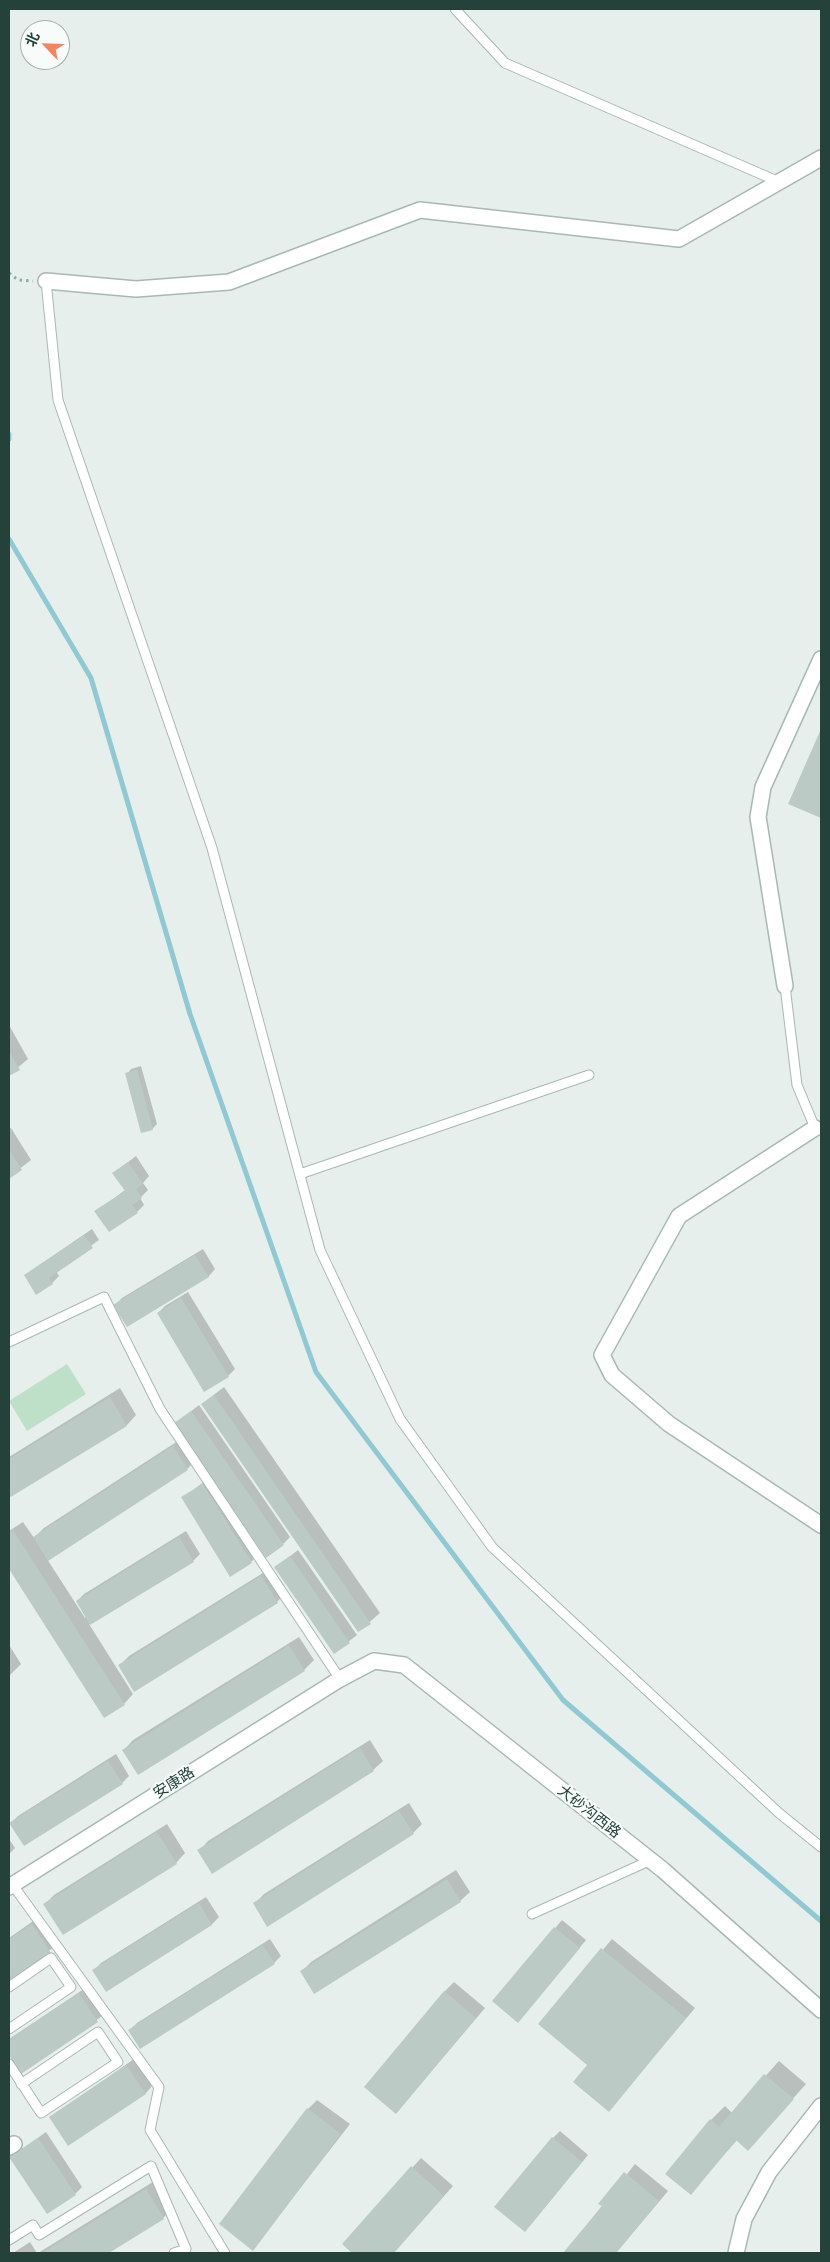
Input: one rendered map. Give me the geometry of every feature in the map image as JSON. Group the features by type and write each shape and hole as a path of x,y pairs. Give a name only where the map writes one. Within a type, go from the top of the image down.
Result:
{"street":[{"path":"46,281 136,288 229,282 420,210 679,239 777,181 821,158"},
{"path":"785,986 758,817 763,787 821,659"},
{"path":"818,1130 679,1216 602,1355 612,1375 669,1424 821,1525"},
{"name":"大砂沟西路","path":"340,1679 374,1661 404,1665 651,1860 821,2010"},
{"name":"安康路","path":"10,1885 340,1679"},
{"path":"736,2253 744,2219 769,2172 821,2106"}],"lane":[{"path":"455,9 505,63 777,181"},
{"path":"46,281 58,400 212,848 320,1250 400,1419 492,1547 764,1800 821,1847"},
{"path":"785,986 797,1085 818,1130"},
{"path":"300,1174 589,1075"},
{"path":"9,1342 104,1297 160,1409 340,1679"},
{"path":"532,1914 651,1860"},
{"path":"10,1885 159,2087 150,2130 225,2253"},
{"path":"9,1987 51,1958 71,1987 9,2029"},
{"path":"9,2064 41,2114 118,2062 98,2032 22,2084"},
{"path":"9,2240 33,2225 39,2235 151,2166 186,2249 174,2253"}],"path":[{"path":"9,272 18,280 46,281"}],"green space":[{"path":"67,1364 86,1394 27,1431 9,1401"}],"building":[{"path":"821,729 821,818 788,804"},
{"path":"9,1051 20,1070 9,1076"},
{"path":"137,1070 153,1130 141,1133 125,1073"},
{"path":"9,1149 22,1170 9,1179"},
{"path":"128,1162 143,1184 136,1189 142,1198 132,1205 138,1213 109,1232 94,1211 125,1191 112,1173"},
{"path":"84,1235 93,1248 49,1278 53,1284 36,1295 24,1275"},
{"path":"195,1255 209,1277 127,1327 113,1305"},
{"path":"181,1298 229,1377 204,1392 157,1313"},
{"path":"214,1395 371,1624 358,1632 201,1404"},
{"path":"110,1397 127,1426 9,1498 9,1459"},
{"path":"191,1411 284,1545 266,1558 174,1423"},
{"path":"173,1446 188,1470 48,1561 33,1537"},
{"path":"203,1484 252,1563 230,1577 181,1497"},
{"path":"13,1530 125,1705 104,1718 9,1569 9,1533"},
{"path":"179,1537 194,1562 90,1625 76,1601"},
{"path":"290,1556 350,1643 334,1654 274,1567"},
{"path":"261,1576 278,1603 134,1692 118,1665"},
{"path":"289,1645 305,1671 138,1775 122,1750"},
{"path":"360,1748 374,1771 212,1874 197,1850"},
{"path":"108,1761 123,1784 24,1846 9,1823"},
{"path":"399,1811 414,1834 267,1927 253,1903"},
{"path":"157,1832 177,1864 63,1935 43,1904"},
{"path":"447,1879 461,1902 314,1994 300,1971"},
{"path":"199,1903 212,1925 106,1992 92,1970"},
{"path":"32,1924 51,1953 9,1981 9,1939"},
{"path":"554,1927 580,1948 518,2023 492,2001"},
{"path":"263,1945 275,1964 140,2049 128,2030"},
{"path":"601,1948 686,2018 609,2112 573,2082 587,2065 538,2024"},
{"path":"444,1991 476,2018 396,2114 364,2087"},
{"path":"79,1993 98,2022 21,2074 9,2055 9,2040"},
{"path":"126,2065 146,2094 68,2146 49,2117"},
{"path":"764,2074 794,2099 748,2151 736,2140 691,2195 665,2174 710,2119 719,2127"},
{"path":"307,2108 341,2134 253,2251 219,2224"},
{"path":"552,2137 582,2162 525,2232 494,2207"},
{"path":"38,2138 76,2195 47,2214 9,2157"},
{"path":"411,2166 444,2196 394,2253 352,2253 342,2244"},
{"path":"624,2172 659,2201 616,2253 563,2253 602,2206 598,2204"},
{"path":"146,2189 164,2219 109,2253 42,2253"}],"waterway":[{"path":"9,434 9,439"},
{"path":"9,539 91,678 190,1014 316,1372 563,1700 821,1921"}]}
